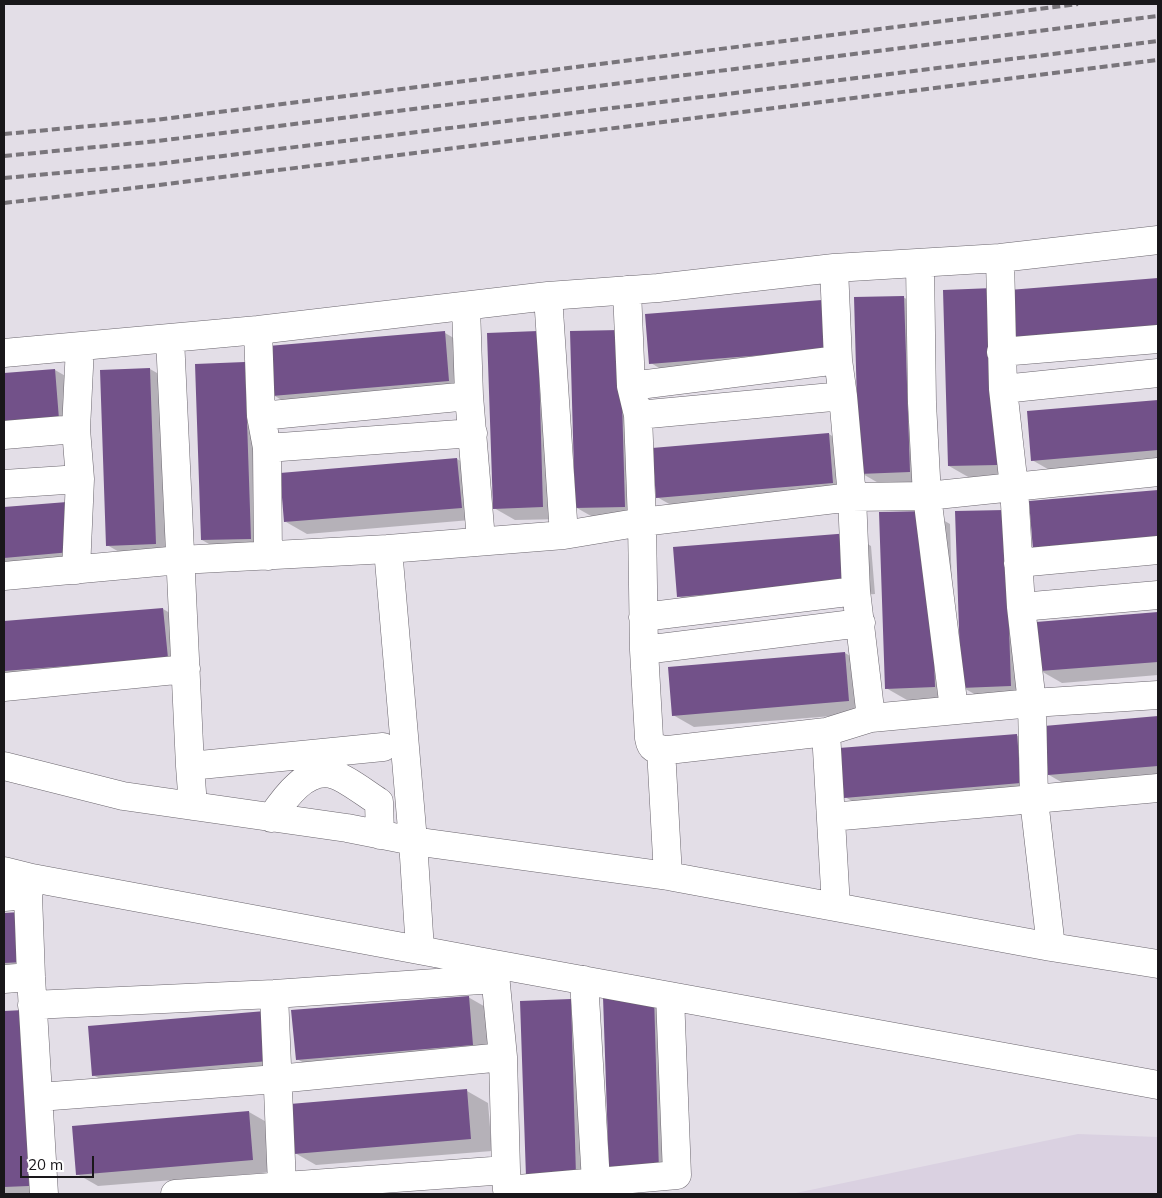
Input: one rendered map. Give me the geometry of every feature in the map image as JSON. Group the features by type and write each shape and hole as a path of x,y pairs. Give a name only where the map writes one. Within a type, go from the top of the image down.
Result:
{"street":[{"path":"4,353 258,330 548,296 658,288 834,268 1000,258 1158,240"},
{"path":"1000,258 1003,389 1014,487 1021,607 1032,703 1034,800 1051,946"},
{"path":"920,264 922,403 928,496 954,709"},
{"path":"834,268 838,360 852,497 856,591 871,718"},
{"path":"627,290 632,386 638,414 644,650 650,745 655,749 826,732 871,718 954,709 1158,695"},
{"path":"548,296 564,535"},
{"path":"466,307 469,396 481,540"},
{"path":"258,330 261,416 266,448 268,556"},
{"path":"170,338 193,806"},
{"path":"1001,352 1158,340"},
{"path":"76,570 80,479 76,429 80,347"},
{"path":"632,386 838,360"},
{"path":"1003,389 1158,373"},
{"path":"261,416 469,396"},
{"path":"638,414 843,396"},
{"path":"4,435 76,429"},
{"path":"266,448 472,433"},
{"path":"4,576 180,560 388,549 481,540 564,535 642,522 852,497 928,496 1158,472"},
{"path":"4,484 80,479"},
{"path":"388,549 413,841 420,950"},
{"path":"1018,563 1158,550"},
{"path":"643,617 856,591"},
{"path":"1021,607 1158,594"},
{"path":"644,650 861,623"},
{"path":"4,687 186,669"},
{"path":"826,732 836,907"},
{"path":"190,766 383,747"},
{"path":"661,749 668,876"},
{"path":"4,766 123,796 347,828 413,841 668,876 1158,964"},
{"path":"271,818 292,790 316,774 334,774 379,802 380,835"},
{"path":"830,817 1158,788"},
{"path":"4,871 21,890 31,977 44,1194"},
{"path":"21,890 420,950 495,971 584,980 1158,1085"},
{"path":"32,1005 274,994 495,971"},
{"path":"495,971 502,1057 507,1190 677,1175 670,996"},
{"path":"4,979 31,977"},
{"path":"584,980 596,1182"},
{"path":"274,994 282,1185"},
{"path":"39,1097 277,1079 502,1057"},
{"path":"175,1194 506,1170"}],"shaded area":[{"path":"1078,1134 1158,1137 1158,1194 791,1194"}],"building":[{"path":"1158,278 1158,328 1013,340 1009,290"},
{"path":"993,288 998,465 948,466 943,290"},
{"path":"904,296 910,472 859,474 854,297"},
{"path":"822,300 827,350 649,364 645,314"},
{"path":"620,330 625,507 575,508 570,331"},
{"path":"445,331 449,381 272,396 268,346"},
{"path":"538,331 543,507 493,509 487,333"},
{"path":"245,362 251,539 201,540 195,364"},
{"path":"150,368 156,544 106,546 100,370"},
{"path":"55,369 59,419 4,423 4,373"},
{"path":"1158,400 1158,450 1031,461 1027,411"},
{"path":"829,433 833,483 656,498 652,448"},
{"path":"457,458 462,508 284,522 280,473"},
{"path":"1158,490 1158,540 1033,550 1029,501"},
{"path":"67,502 71,552 4,558 4,507"},
{"path":"1005,510 1011,686 961,688 955,511"},
{"path":"929,511 935,687 885,689 879,512"},
{"path":"850,533 854,582 677,597 673,547"},
{"path":"163,608 168,658 4,671 4,621"},
{"path":"1158,612 1158,662 1040,671 1036,622"},
{"path":"845,652 849,701 672,716 668,667"},
{"path":"1158,716 1158,766 1048,775 1044,726"},
{"path":"1017,734 1021,783 844,798 839,748"},
{"path":"20,912 24,962 4,963 4,913"},
{"path":"654,995 659,1172 609,1173 603,997"},
{"path":"469,996 473,1045 296,1060 291,1010"},
{"path":"571,999 576,1176 526,1177 520,1001"},
{"path":"24,1010 29,1186 4,1187 4,1011"},
{"path":"265,1011 269,1061 92,1076 88,1026"},
{"path":"467,1089 471,1139 294,1154 290,1104"},
{"path":"249,1111 253,1160 76,1175 72,1126"}],"railway":[{"path":"4,134 155,120 1078,4"},
{"path":"4,156 158,141 1158,16"},
{"path":"4,178 157,164 1158,41"},
{"path":"4,203 1158,60"}]}
